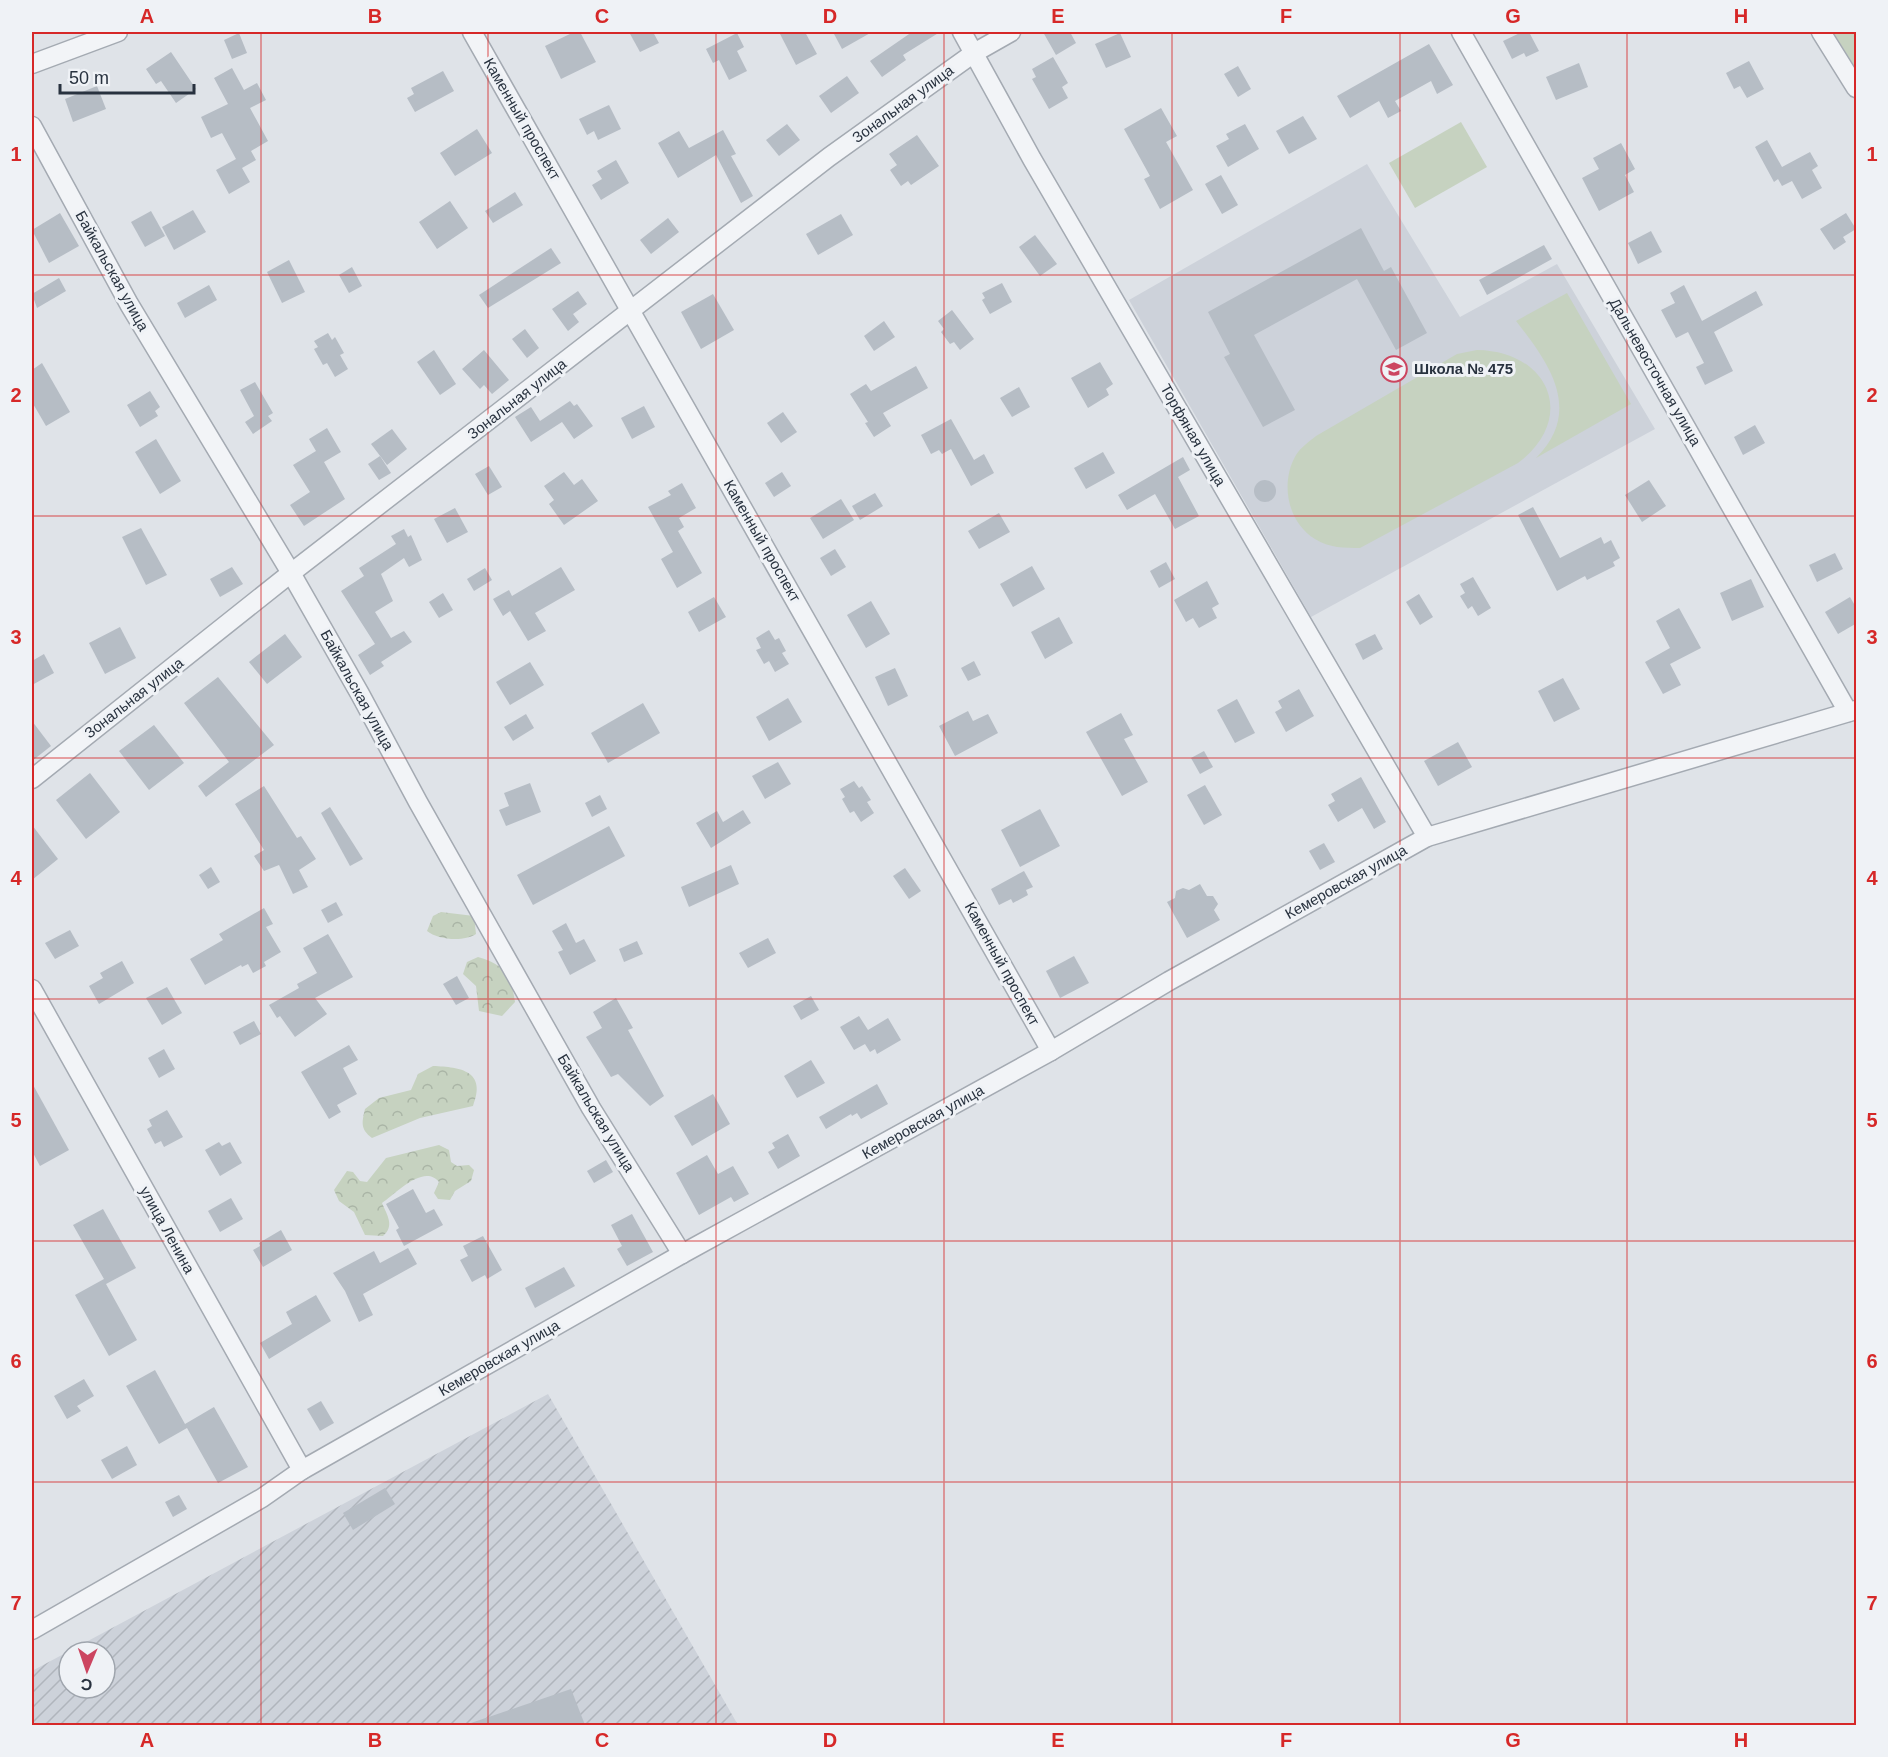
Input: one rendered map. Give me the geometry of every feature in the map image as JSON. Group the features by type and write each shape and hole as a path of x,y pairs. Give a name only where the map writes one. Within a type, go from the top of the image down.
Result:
{"street":[{"path":"32,64 118,32"},
{"name":"Каменный проспект","path":"472,32 1051,1051"},
{"name":"Торфяная улица","path":"962,32 1032,159 1427,837"},
{"name":"Зональная улица","path":"32,779 291,573 829,158 974,53 1011,32"},
{"name":"Дальневосточная улица","path":"1461,32 1852,711"},
{"path":"1821,32 1857,88"},
{"name":"Байкальская улица","path":"32,126 129,304 291,573 591,1108 682,1254"},
{"name":"Кемеровская улица","path":"32,1630 262,1498 302,1470 682,1254 1051,1051 1169,981 1427,837 1852,711"},
{"name":"улица Ленина","path":"32,989 302,1470"}],"shaded area":[{"name":"Школа № 475","path":"1367,164 1460,317 1557,264 1655,429 1311,617 1129,300"},
{"path":"548,1394 738,1725 32,1726 32,1671 57,1658 57,1700 117,1700 117,1640 90,1640"}],"green space":[{"path":"1833,32 1856,32 1856,69"},
{"path":"1461,122 1487,167 1415,208 1389,163"},
{"path":"1567,293 1631,404 1536,458 1550,440 1557,423 1559,405 1550,371 1516,321"},
{"path":"1477,350 1502,353 1522,362 1537,374 1547,390 1550,408 1547,427 1536,445 1518,463 1360,548 1331,546 1305,532 1292,512 1288,489 1291,466 1300,450 1316,436 1457,354"},
{"path":"441,912 474,916 476,934 471,937 451,939 427,931 433,916"},
{"path":"478,957 501,968 509,978 515,1002 502,1016 479,1011 476,986 463,974 467,962"},
{"path":"433,1066 462,1070 474,1078 477,1085 473,1106 420,1118 372,1138 368,1135 363,1125 365,1109 379,1098 411,1090 418,1074"},
{"path":"439,1145 449,1150 451,1162 457,1166 469,1165 474,1170 471,1181 455,1191 450,1200 438,1199 434,1193 439,1182 433,1177 426,1176 410,1182 382,1203 389,1220 387,1232 383,1236 365,1235 354,1212 339,1201 334,1190 347,1171 353,1172 360,1181 367,1182 386,1158"}],"building":[{"path":"574,32 580,32 596,62 561,79 545,46"},
{"path":"629,32 653,32 659,43 640,52"},
{"path":"779,32 805,32 817,54 796,65"},
{"path":"833,32 872,32 842,49"},
{"path":"912,32 940,32 903,55 906,60 882,77 870,61"},
{"path":"1043,32 1070,32 1076,43 1056,55"},
{"path":"1522,32 1529,32 1539,51 1526,57 1524,53 1512,59 1503,41"},
{"path":"239,33 247,53 232,59 224,40"},
{"path":"737,33 744,47 737,51 747,71 729,80 719,60 713,63 706,49"},
{"path":"1120,33 1131,57 1106,68 1095,44"},
{"path":"1429,44 1453,85 1437,94 1431,81 1395,101 1401,111 1388,118 1379,101 1350,118 1337,96"},
{"path":"171,52 196,89 176,103 161,81 156,84 146,69"},
{"path":"1053,57 1068,83 1062,87 1068,98 1049,109 1032,79 1036,77 1032,69"},
{"path":"1749,61 1764,89 1747,98 1740,86 1734,89 1726,73"},
{"path":"1579,63 1588,87 1556,100 1546,77"},
{"path":"1238,66 1251,89 1238,97 1224,74"},
{"path":"232,68 244,90 257,83 266,100 250,108 268,141 251,151 256,160 242,168 250,182 229,194 216,170 236,159 222,133 211,138 201,117 228,104 214,78"},
{"path":"443,71 454,91 415,112 407,98 414,94 411,88"},
{"path":"847,76 859,93 831,113 819,96"},
{"path":"97,86 106,109 73,122 65,99"},
{"path":"609,105 621,129 598,140 594,131 587,135 579,119"},
{"path":"1161,108 1177,136 1166,142 1193,190 1160,209 1144,179 1150,176 1124,129"},
{"path":"1303,116 1317,139 1289,154 1276,131"},
{"path":"787,124 800,140 779,156 766,140"},
{"path":"1245,124 1259,149 1228,167 1216,146 1229,139 1226,134"},
{"path":"477,129 492,153 455,176 440,153"},
{"path":"723,130 736,154 731,156 753,196 741,203 716,155 678,178 658,143 679,131 689,148"},
{"path":"917,135 939,166 911,185 908,181 901,186 890,170 897,165 889,154"},
{"path":"1767,140 1782,167 1810,152 1818,166 1812,170 1822,188 1802,199 1792,181 1782,186 1778,179 1774,182 1755,147"},
{"path":"1621,143 1635,169 1625,175 1634,192 1599,211 1582,178 1599,169 1593,158"},
{"path":"616,160 629,183 601,200 592,185 602,179 597,171"},
{"path":"1221,175 1238,205 1222,214 1205,184"},
{"path":"515,192 523,205 493,223 485,211"},
{"path":"450,201 468,228 437,249 419,222"},
{"path":"193,210 206,232 174,250 162,227"},
{"path":"151,211 165,236 145,247 131,222"},
{"path":"60,213 79,246 49,263 32,230"},
{"path":"1846,213 1856,229 1843,237 1846,242 1834,250 1820,229"},
{"path":"841,214 853,235 818,255 806,234"},
{"path":"668,218 679,232 651,254 640,240"},
{"path":"1361,228 1384,271 1391,267 1427,333 1396,350 1357,279 1254,335 1295,410 1263,427 1224,357 1230,354 1208,312"},
{"path":"1651,231 1662,252 1638,264 1628,243"},
{"path":"1035,235 1057,264 1040,276 1019,247"},
{"path":"1544,245 1552,259 1487,295 1479,280"},
{"path":"551,248 561,263 488,308 479,295"},
{"path":"289,260 305,292 282,303 267,272"},
{"path":"352,267 362,286 349,293 339,275"},
{"path":"59,278 66,291 37,308 32,294"},
{"path":"1002,283 1012,302 990,314 982,300 985,298 982,293"},
{"path":"209,285 217,300 185,318 177,303"},
{"path":"1684,285 1702,321 1756,291 1763,305 1714,332 1733,371 1705,385 1696,367 1704,363 1688,332 1676,338 1661,310 1675,303 1670,293"},
{"path":"578,291 587,304 573,314 579,322 568,331 552,309"},
{"path":"713,294 734,330 701,349 681,312"},
{"path":"952,310 974,339 960,350 954,342 950,344 941,332 944,329 938,321"},
{"path":"884,321 895,337 874,351 864,336"},
{"path":"525,329 539,348 527,358 512,339"},
{"path":"328,333 332,340 335,337 344,353 340,355 348,369 335,377 327,363 323,365 314,349 318,347 314,341"},
{"path":"434,350 456,384 440,395 417,362"},
{"path":"484,350 509,380 492,394 484,385 480,389 462,369"},
{"path":"1100,362 1113,384 1106,389 1109,395 1088,408 1071,378"},
{"path":"42,363 70,412 46,426 32,402 32,370"},
{"path":"916,366 928,388 883,413 891,426 874,437 865,423 868,422 850,394 866,384 871,391"},
{"path":"255,382 273,413 268,416 272,421 253,434 245,422 254,416 240,390"},
{"path":"1019,387 1030,407 1012,417 1000,398"},
{"path":"150,391 160,407 155,411 158,416 140,427 127,405"},
{"path":"570,401 574,406 577,404 593,426 574,439 562,422 531,442 515,417 531,407 540,421"},
{"path":"644,406 655,427 632,439 621,418"},
{"path":"783,412 797,432 781,443 767,423"},
{"path":"951,419 974,460 984,454 994,473 971,486 951,449 942,454 939,450 931,454 921,435"},
{"path":"1755,425 1765,443 1743,455 1734,437"},
{"path":"327,428 341,452 324,462 345,499 304,526 290,505 310,492 293,465 316,451 309,439"},
{"path":"392,429 407,449 387,465 371,444"},
{"path":"156,439 181,481 160,494 135,452"},
{"path":"1103,452 1115,473 1086,489 1074,468"},
{"path":"380,456 391,473 379,480 368,464"},
{"path":"1183,457 1190,470 1178,477 1199,516 1175,529 1155,494 1127,510 1118,495"},
{"path":"489,466 502,487 488,495 475,474"},
{"path":"564,472 574,485 582,479 598,501 564,525 549,504 554,500 544,486"},
{"path":"782,472 791,486 774,497 765,483"},
{"path":"1265,480 1273,483 1276,491 1273,499 1265,502 1257,499 1254,491 1257,483"},
{"path":"1649,480 1666,506 1642,522 1625,495"},
{"path":"682,483 696,508 679,518 684,527 678,531 702,573 677,588 661,559 673,552 648,507 671,495 668,491"},
{"path":"875,493 883,506 860,520 852,506"},
{"path":"841,499 854,520 823,539 810,518"},
{"path":"1533,507 1560,558 1601,537 1604,544 1611,540 1620,558 1613,562 1615,566 1587,580 1585,576 1557,591 1518,515"},
{"path":"455,508 468,532 447,543 434,519"},
{"path":"999,513 1010,532 979,549 968,531"},
{"path":"141,528 167,575 146,585 122,537"},
{"path":"404,529 408,537 411,535 422,560 409,567 404,558 381,574 393,601 375,612 391,638 404,631 412,642 381,662 384,666 370,675 358,655 375,644 341,591 364,576 359,568 396,544 391,536"},
{"path":"835,549 846,567 831,576 820,558"},
{"path":"1835,553 1843,569 1817,582 1809,565"},
{"path":"1166,562 1175,579 1159,588 1150,571"},
{"path":"1032,566 1045,589 1013,607 1000,584"},
{"path":"232,567 243,584 220,597 210,579"},
{"path":"561,567 575,590 535,613 546,631 528,641 510,611 503,616 493,599 509,590 512,596"},
{"path":"485,568 492,580 474,591 467,579"},
{"path":"1473,577 1491,608 1478,616 1472,606 1468,609 1460,596 1465,593 1460,584"},
{"path":"1751,579 1764,607 1732,621 1720,593"},
{"path":"1207,581 1219,604 1212,608 1217,618 1199,628 1193,618 1186,622 1174,600"},
{"path":"443,593 453,610 439,618 429,602"},
{"path":"1419,594 1433,617 1420,625 1406,602"},
{"path":"714,597 726,617 699,632 688,612"},
{"path":"1850,597 1857,609 1857,623 1838,634 1825,612"},
{"path":"871,601 890,634 866,648 847,615"},
{"path":"1679,608 1701,648 1670,664 1681,685 1663,694 1645,662 1670,648 1656,621"},
{"path":"1059,617 1073,643 1045,659 1031,632"},
{"path":"120,627 136,658 105,674 89,643"},
{"path":"769,630 775,640 779,638 786,651 782,653 789,664 775,672 769,661 764,664 756,650 761,648 756,638"},
{"path":"285,634 302,657 267,684 249,662"},
{"path":"1375,634 1383,649 1363,660 1355,644"},
{"path":"44,654 54,673 32,685 32,661"},
{"path":"974,661 981,675 968,681 961,668"},
{"path":"530,662 544,685 510,705 496,682"},
{"path":"895,668 908,696 888,706 875,677"},
{"path":"218,677 274,745 206,797 198,786 229,762 184,703"},
{"path":"1563,678 1580,709 1554,722 1538,691"},
{"path":"1299,689 1314,716 1286,732 1275,712 1282,708 1278,701"},
{"path":"788,698 802,722 769,741 756,717"},
{"path":"1237,699 1255,733 1235,743 1217,710"},
{"path":"643,703 660,733 608,763 591,733"},
{"path":"968,711 973,721 988,714 998,733 955,756 939,726"},
{"path":"1121,713 1133,735 1124,739 1148,782 1122,796 1086,732"},
{"path":"526,714 534,728 513,741 504,727"},
{"path":"32,721 51,746 32,761"},
{"path":"154,725 184,763 149,790 119,751"},
{"path":"1458,742 1472,767 1438,786 1424,761"},
{"path":"1204,751 1213,767 1200,774 1191,758"},
{"path":"778,762 791,784 765,799 752,776"},
{"path":"90,773 120,812 86,839 56,800"},
{"path":"1361,777 1386,822 1374,829 1362,808 1338,822 1328,805 1335,801 1331,794"},
{"path":"854,781 859,788 862,786 871,800 867,802 874,813 861,822 854,811 850,813 842,799 845,797 840,789"},
{"path":"530,783 541,812 506,826 499,810 509,806 504,793"},
{"path":"1205,785 1222,815 1204,825 1187,795"},
{"path":"264,786 297,838 301,836 316,859 299,870 308,887 293,894 279,865 264,871 254,856 264,850 235,804"},
{"path":"600,795 607,809 592,817 585,803"},
{"path":"330,807 363,859 350,866 321,813"},
{"path":"1040,809 1060,846 1020,867 1001,830"},
{"path":"743,810 751,823 711,848 696,823 717,811 723,822"},
{"path":"32,825 58,859 32,880"},
{"path":"609,826 625,856 533,905 517,875"},
{"path":"1324,843 1335,862 1320,870 1309,851"},
{"path":"731,865 739,884 689,907 681,887"},
{"path":"211,867 220,882 208,889 199,875"},
{"path":"905,868 921,891 909,899 893,876"},
{"path":"1024,871 1033,887 1026,890 1028,895 1013,903 1011,899 999,905 991,889"},
{"path":"1200,884 1207,896 1213,896 1218,904 1214,910 1220,920 1187,938 1167,902 1175,898 1176,891 1183,888 1189,890"},
{"path":"336,902 343,915 328,923 321,910"},
{"path":"264,908 273,924 266,927 281,952 264,962 266,966 253,973 248,964 242,967 241,965 205,985 190,959 223,940 219,934"},
{"path":"566,923 576,943 584,939 596,961 570,975 558,952 563,950 552,931"},
{"path":"70,930 79,946 55,959 45,943"},
{"path":"328,934 353,977 315,998 327,1014 295,1037 280,1016 277,1018 269,1005 299,988 297,984 317,973 303,948"},
{"path":"768,938 776,953 748,968 739,953"},
{"path":"637,941 643,954 624,962 619,949"},
{"path":"1074,956 1089,983 1060,998 1046,971"},
{"path":"122,961 134,983 99,1004 89,986 103,978 100,973"},
{"path":"457,976 469,998 456,1005 443,984"},
{"path":"167,987 182,1013 162,1025 146,998"},
{"path":"811,996 819,1010 801,1020 793,1006"},
{"path":"616,998 633,1028 628,1030 664,1096 650,1106 618,1074 611,1077 586,1037 602,1028 593,1012"},
{"path":"859,1016 868,1030 888,1018 901,1040 877,1054 875,1049 870,1052 865,1044 854,1050 840,1027"},
{"path":"254,1021 261,1034 240,1045 233,1032"},
{"path":"349,1045 358,1060 343,1068 357,1094 337,1105 341,1112 329,1119 301,1072"},
{"path":"164,1049 175,1069 159,1078 148,1058"},
{"path":"811,1060 825,1083 797,1098 784,1076"},
{"path":"32,1083 69,1150 40,1166 32,1151"},
{"path":"877,1084 888,1104 861,1119 857,1113 852,1116 851,1114 826,1129 819,1117"},
{"path":"713,1094 730,1124 692,1146 674,1116"},
{"path":"167,1110 183,1137 164,1147 161,1141 155,1144 147,1129 152,1126 149,1120"},
{"path":"788,1134 800,1156 778,1169 768,1152 775,1148 772,1143"},
{"path":"219,1142 222,1146 230,1142 242,1163 220,1176 205,1150"},
{"path":"707,1155 718,1174 733,1166 749,1194 734,1202 731,1197 699,1215 676,1173"},
{"path":"606,1160 613,1172 594,1183 587,1171"},
{"path":"413,1189 426,1213 434,1209 443,1225 404,1246 396,1230 399,1228 386,1204"},
{"path":"231,1198 243,1219 220,1232 208,1211"},
{"path":"103,1209 136,1268 106,1284 137,1340 109,1356 75,1295 104,1279 73,1225"},
{"path":"632,1214 653,1252 627,1266 617,1249 622,1246 611,1225"},
{"path":"281,1230 292,1250 263,1267 253,1250 260,1246 259,1243"},
{"path":"483,1236 502,1270 487,1279 485,1275 472,1282 460,1260 468,1256 463,1246"},
{"path":"408,1248 417,1264 363,1294 373,1315 359,1322 345,1291 333,1273 374,1251 380,1263"},
{"path":"564,1267 575,1286 535,1308 525,1288"},
{"path":"316,1295 331,1321 269,1359 260,1343 292,1324 286,1312"},
{"path":"155,1370 185,1424 214,1407 248,1467 218,1483 187,1428 159,1444 126,1386"},
{"path":"84,1379 94,1396 77,1406 81,1411 67,1419 54,1396"},
{"path":"321,1401 334,1423 320,1431 307,1409"},
{"path":"127,1446 137,1465 112,1479 101,1460"},
{"path":"385,1488 395,1504 353,1530 343,1513"},
{"path":"179,1495 187,1509 173,1517 165,1502"},
{"path":"571,1689 585,1725 471,1725 471,1723"}],"place":[{"name":"Школа № 475","path":"1394,369"}]}
